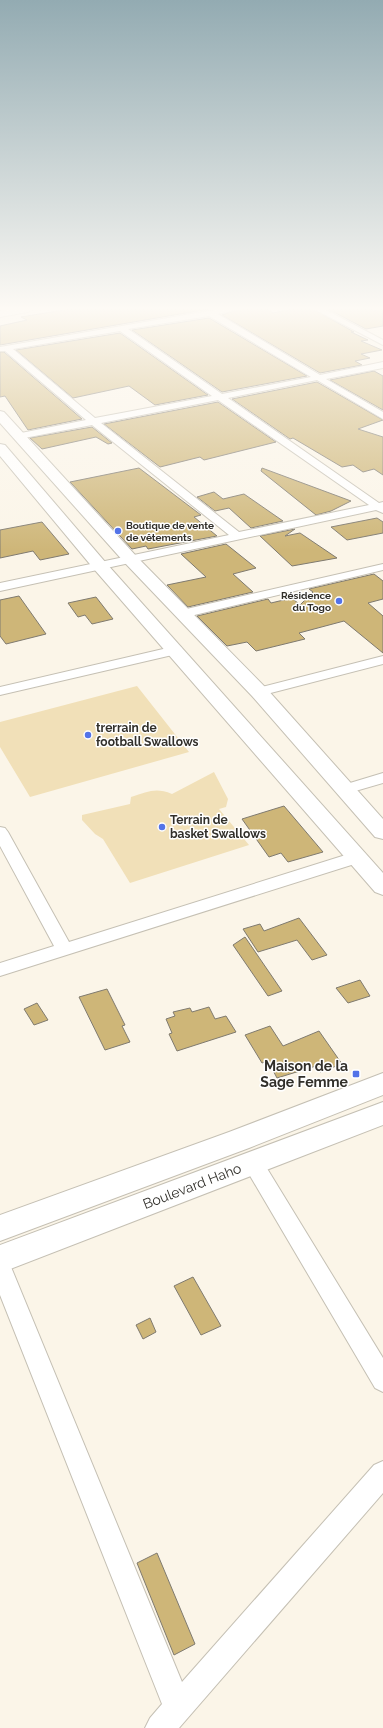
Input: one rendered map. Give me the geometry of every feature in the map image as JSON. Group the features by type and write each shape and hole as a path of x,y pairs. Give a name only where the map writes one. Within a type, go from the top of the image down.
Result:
{"main road":[{"path":"0,415 131,560 258,692 383,832"},
{"path":"2,453 383,887"},
{"path":"0,1228 239,1140 383,1084"},
{"name":"Boulevard Haho","path":"0,1259 383,1113"}],"street":[{"path":"55,390 237,536"},
{"path":"210,390 381,507"},
{"path":"19,436 248,390"},
{"path":"339,390 383,416"},
{"path":"0,587 237,536 381,507"},
{"path":"182,614 383,567"},
{"path":"0,691 176,650"},
{"path":"258,692 383,660"},
{"path":"345,789 383,778"},
{"path":"0,832 66,950"},
{"path":"0,970 358,857"},
{"path":"253,1163 383,1380"},
{"path":"0,1267 178,1708"},
{"path":"160,1728 383,1474"}],"shaded area":[{"name":"trerrain de football Swallows","path":"137,686 189,752 30,797 0,747 0,722"},
{"name":"Terrain de basket Swallows","path":"214,772 228,799 226,807 219,809 249,845 130,883 103,839 95,834 82,820 82,815 130,804 131,797 147,792 161,791 172,794"}],"building":[{"path":"0,390 48,390 82,419 28,430 5,396 0,397"},
{"path":"63,390 112,390 73,398"},
{"path":"134,390 200,390 208,395 155,405"},
{"path":"219,390 235,390 222,392"},
{"path":"279,390 330,390 383,420 358,429 383,437 383,475 374,469 363,472 353,465 342,467 293,438 290,439 232,399"},
{"path":"347,390 383,390 383,410"},
{"path":"218,402 276,442 204,460 200,457 160,467 104,424"},
{"path":"92,427 112,443 108,444 96,437 42,449 30,438"},
{"path":"139,468 201,515 194,517 217,536 148,549 146,546 132,549 70,482"},
{"path":"262,468 351,501 331,511 316,515 261,471"},
{"path":"214,492 223,499 244,494 283,521 251,528 229,508 215,511 197,497"},
{"path":"377,518 383,522 383,533 347,540 331,527"},
{"path":"42,522 69,554 40,560 33,551 0,558 0,530"},
{"path":"295,529 285,536 300,533 337,558 292,566 260,536"},
{"path":"226,544 256,568 233,574 253,592 188,607 167,585 206,577 181,554"},
{"path":"374,574 383,581 383,599 368,603 383,616 383,653 344,621 299,633 305,639 256,651 247,642 227,646 197,616 268,599 271,603 292,598 300,605 313,592 309,589"},
{"path":"19,596 46,634 6,644 0,636 0,600"},
{"path":"96,597 113,619 92,624 85,615 78,617 68,603"},
{"path":"284,806 323,852 288,862 281,853 269,857 242,819"},
{"path":"299,918 327,955 312,960 297,940 258,952 243,929 260,924 264,931"},
{"path":"245,937 282,991 268,996 233,945"},
{"path":"360,980 370,996 348,1003 336,988"},
{"path":"107,989 125,1025 122,1026 130,1042 105,1050 79,997"},
{"path":"37,1003 48,1020 34,1025 24,1009"},
{"path":"209,1007 215,1019 226,1016 236,1032 177,1051 169,1034 172,1033 166,1019 175,1016 173,1012 190,1008 192,1012"},
{"path":"270,1026 283,1046 319,1031 342,1064 320,1072 316,1066 277,1078 268,1061 262,1063 245,1035"},
{"path":"193,1277 221,1326 201,1335 174,1286"},
{"path":"150,1318 156,1332 143,1339 136,1325"},
{"path":"157,1553 195,1644 174,1655 137,1563"}],"place":[{"name":"Boutique de vente de vêtements","path":"118,531"},
{"name":"Résidence du Togo","path":"339,601"},
{"name":"trerrain de football Swallows","path":"88,735"},
{"name":"Terrain de basket Swallows","path":"162,827"},
{"name":"Maison de la Sage Femme","path":"356,1074"}]}
